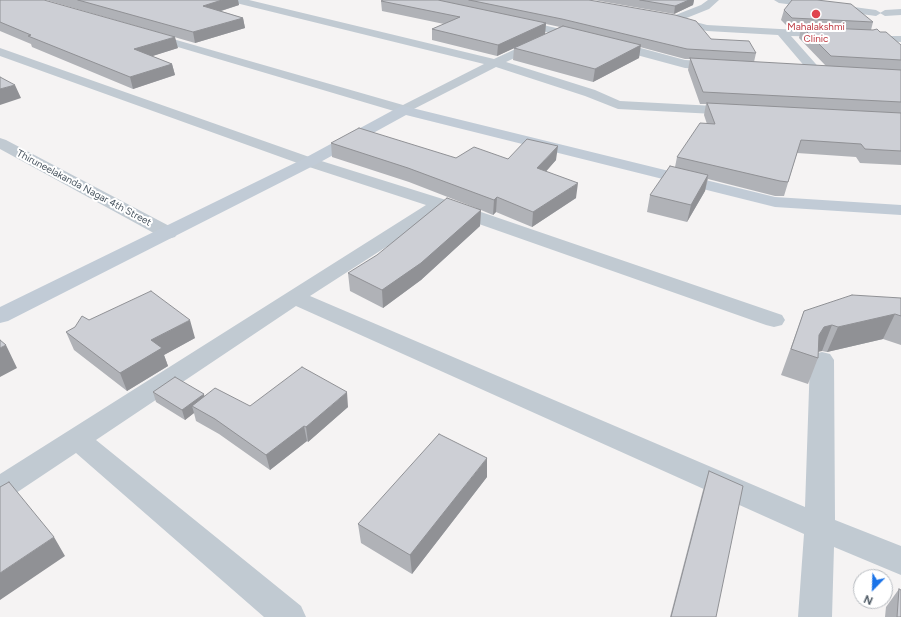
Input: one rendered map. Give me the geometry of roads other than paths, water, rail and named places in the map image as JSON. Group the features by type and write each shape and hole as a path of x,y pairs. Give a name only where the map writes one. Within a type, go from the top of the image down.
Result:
{"street":[{"path":"236,0 495,63 590,93 618,105 744,112"},
{"path":"675,19 705,7 714,0"},
{"path":"778,0 880,13"},
{"path":"686,2 705,7"},
{"path":"660,17 675,19 707,28 839,34"},
{"path":"2,312 168,233 309,162 404,110 495,63 568,32 507,20"},
{"path":"781,31 817,72"},
{"path":"137,32 404,110 775,202 901,210"},
{"path":"598,41 685,64 732,66"},
{"path":"0,52 309,162 440,204 774,320"},
{"path":"802,71 832,72"},
{"name":"Thiruneelakanda Nagar 4th Street","path":"0,143 168,233"},
{"path":"0,489 76,438 440,204"},
{"path":"294,297 901,561"},
{"path":"815,617 820,527 822,360"},
{"path":"76,438 289,617"}],"lane":[{"path":"880,13 901,12"},
{"path":"880,40 901,39"}],"place":[{"name":"Mahalakshmi Clinic","path":"816,14"}]}
